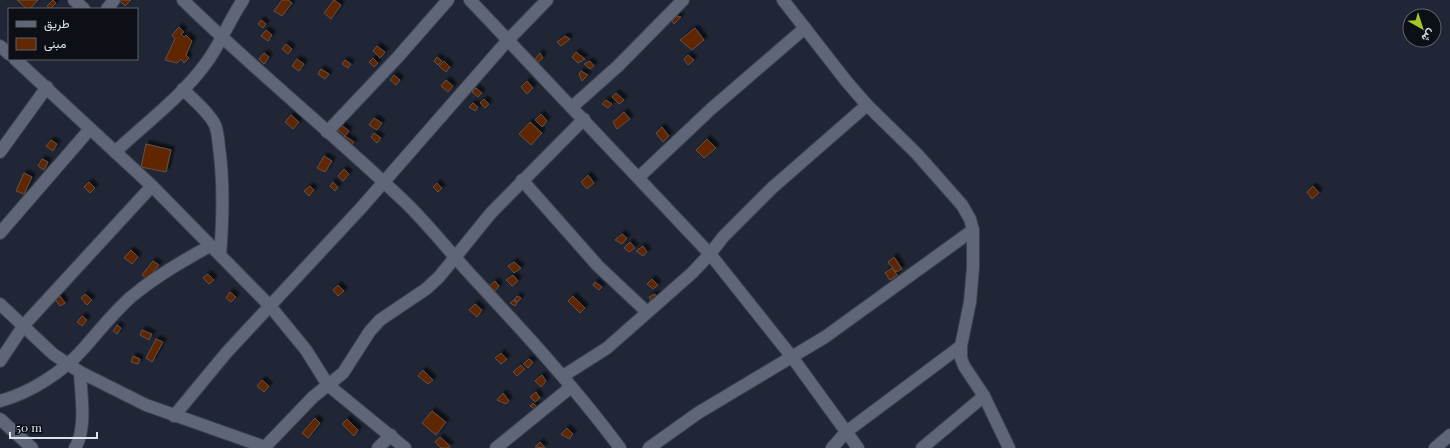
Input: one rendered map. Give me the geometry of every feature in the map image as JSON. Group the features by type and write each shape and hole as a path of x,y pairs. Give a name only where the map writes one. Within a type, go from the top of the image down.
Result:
{"street":[{"path":"74,0 83,8"},
{"path":"108,8 114,0"},
{"path":"183,0 222,39 428,224 455,258 563,376 620,448"},
{"path":"115,152 182,89 209,60 222,39 227,24 243,0"},
{"path":"327,132 397,58 448,0"},
{"path":"470,0 639,177 710,254 792,357 858,448"},
{"path":"174,416 227,352 383,182 508,40 547,0"},
{"path":"572,107 618,66 683,0"},
{"path":"783,0 867,105 917,154 962,205 970,219 973,230 970,302 961,346 961,358 964,366 984,396 1009,448"},
{"path":"639,177 726,95 805,28"},
{"path":"0,46 8,53"},
{"path":"16,60 152,186 270,306 306,350 328,385 405,448"},
{"path":"0,152 47,87"},
{"path":"182,89 210,118 217,129 223,199 223,226 220,255"},
{"path":"563,376 606,348 692,273 710,254 722,237 772,188 867,105"},
{"path":"0,304 53,354 80,372 130,398 174,416 264,447 313,397 346,368 370,331 380,320 426,289 455,258 486,218 584,119"},
{"path":"0,232 90,129"},
{"path":"522,180 598,266 647,312"},
{"path":"0,361 24,325 152,186"},
{"path":"649,448 698,413 825,336 973,230"},
{"path":"0,401 25,391 68,364 114,313 131,297 174,265 210,246"},
{"path":"832,448 846,432 961,346"},
{"path":"75,448 79,440 81,425 80,372"},
{"path":"496,448 571,387"},
{"path":"922,448 984,396"},
{"path":"0,419 32,448"},
{"path":"1435,448 1450,434"},
{"path":"378,448 391,435"}],"building":[{"path":"17,0 38,0 31,8 26,8"},
{"path":"53,0 56,3 51,8 47,6"},
{"path":"119,0 131,0 125,6"},
{"path":"282,0 288,0 292,3 282,16 274,11"},
{"path":"334,0 341,5 331,19 324,13"},
{"path":"677,16 681,17 674,24 672,21"},
{"path":"261,20 266,24 263,28 258,24"},
{"path":"179,27 184,32 181,34 184,37 186,35 192,41 186,55 189,58 184,63 181,59 177,63 165,60 175,39 172,35"},
{"path":"695,28 704,40 692,50 680,40"},
{"path":"266,30 272,35 268,41 261,36"},
{"path":"565,36 570,39 561,46 557,42"},
{"path":"286,44 292,49 288,54 282,49"},
{"path":"377,46 385,52 380,58 373,51"},
{"path":"576,52 585,59 578,63 572,57"},
{"path":"264,53 269,57 264,64 259,59"},
{"path":"540,53 543,58 538,62 535,59"},
{"path":"688,55 694,60 688,65 684,59"},
{"path":"437,57 442,61 438,65 434,61"},
{"path":"373,58 378,63 374,67 369,62"},
{"path":"297,59 304,64 299,71 292,66"},
{"path":"345,60 351,64 348,68 342,64"},
{"path":"444,61 450,67 446,72 439,66"},
{"path":"590,61 594,66 590,69 584,64"},
{"path":"321,69 329,74 325,79 318,74"},
{"path":"581,71 588,75 582,81 579,74"},
{"path":"394,75 400,80 396,85 390,80"},
{"path":"446,80 453,86 448,92 441,86"},
{"path":"527,81 533,88 527,94 521,87"},
{"path":"476,88 482,93 478,97 472,92"},
{"path":"616,93 624,100 619,104 612,97"},
{"path":"484,99 489,104 485,108 480,103"},
{"path":"606,100 612,104 608,108 602,104"},
{"path":"473,103 478,107 475,111 469,107"},
{"path":"624,112 630,119 617,129 613,122"},
{"path":"541,114 547,121 542,127 535,120"},
{"path":"291,115 299,122 293,129 285,122"},
{"path":"374,118 382,123 377,130 369,125"},
{"path":"530,122 542,133 531,145 519,134"},
{"path":"340,124 349,131 345,136 337,129"},
{"path":"662,127 669,136 663,142 656,133"},
{"path":"374,133 381,138 377,143 371,137"},
{"path":"345,136 354,142 349,148 341,141"},
{"path":"707,139 716,148 704,158 696,150"},
{"path":"51,140 57,144 53,151 46,146"},
{"path":"146,144 171,150 166,172 141,167"},
{"path":"324,156 332,161 325,172 317,168"},
{"path":"42,159 48,162 44,170 38,166"},
{"path":"344,169 349,174 343,181 338,176"},
{"path":"24,173 32,177 24,194 16,191"},
{"path":"588,175 594,183 587,189 581,182"},
{"path":"89,182 95,188 90,193 84,187"},
{"path":"333,182 338,187 335,191 330,186"},
{"path":"437,183 442,188 438,192 433,187"},
{"path":"310,186 314,190 309,196 304,191"},
{"path":"1313,186 1319,193 1312,199 1307,192"},
{"path":"622,234 627,238 622,244 615,240"},
{"path":"630,242 635,248 629,252 624,248"},
{"path":"643,246 647,252 643,256 636,251"},
{"path":"131,250 138,257 132,264 124,258"},
{"path":"894,257 902,269 896,272 888,262"},
{"path":"153,261 159,265 147,279 142,275"},
{"path":"514,262 521,268 514,273 508,266"},
{"path":"892,268 897,275 890,280 885,273"},
{"path":"208,274 214,280 209,284 203,278"},
{"path":"513,275 518,281 512,286 506,280"},
{"path":"652,279 658,285 653,289 647,284"},
{"path":"495,281 499,286 495,291 488,287"},
{"path":"595,282 602,287 599,290 593,285"},
{"path":"338,285 344,291 338,296 333,290"},
{"path":"230,292 236,297 231,302 226,298"},
{"path":"85,294 92,300 87,305 81,298"},
{"path":"655,294 658,298 652,302 649,297"},
{"path":"60,296 65,303 60,306 55,299"},
{"path":"517,296 521,298 518,302 514,300"},
{"path":"573,296 585,308 580,313 568,301"},
{"path":"514,300 517,303 515,306 510,303"},
{"path":"475,304 482,310 477,317 469,310"},
{"path":"82,316 87,320 82,326 77,322"},
{"path":"117,325 121,328 117,334 113,331"},
{"path":"142,330 152,334 149,340 140,335"},
{"path":"156,339 163,342 152,362 146,358"},
{"path":"501,353 507,359 501,364 495,358"},
{"path":"133,356 140,359 138,364 131,362"},
{"path":"529,359 533,362 528,368 523,364"},
{"path":"521,365 525,369 517,376 513,372"},
{"path":"423,370 433,380 428,384 418,376"},
{"path":"542,375 546,381 541,387 535,381"},
{"path":"262,380 269,386 264,392 257,386"},
{"path":"536,392 540,398 535,402 530,397"},
{"path":"503,393 509,401 506,404 497,400"},
{"path":"533,403 538,408 536,410 530,406"},
{"path":"432,411 446,422 436,435 422,423"},
{"path":"315,418 320,423 308,438 302,433"},
{"path":"347,419 358,430 354,436 342,424"},
{"path":"567,428 573,434 569,439 561,434"},
{"path":"440,437 450,446 449,448 441,448 435,442"},
{"path":"540,442 545,448 535,447"}]}
